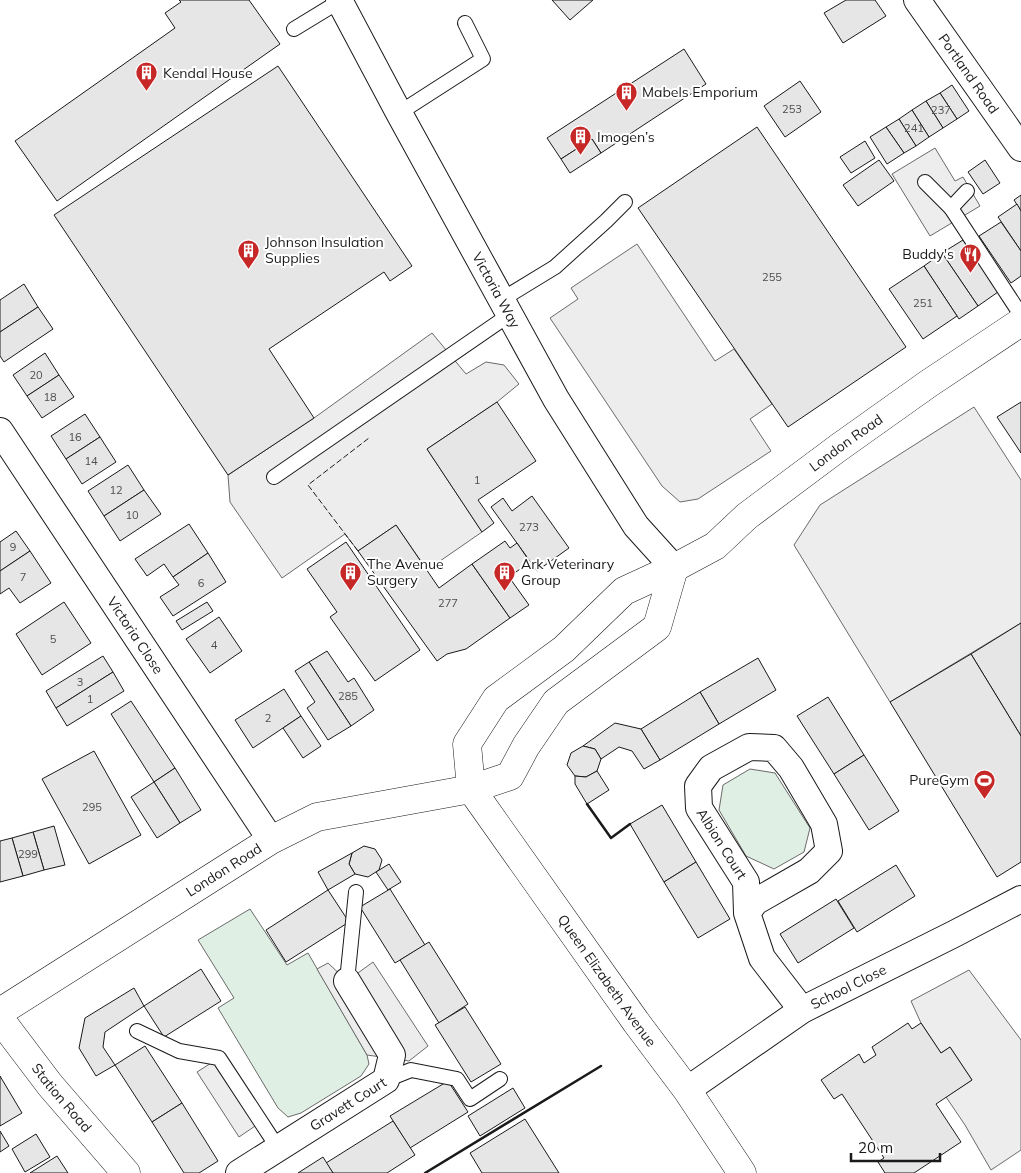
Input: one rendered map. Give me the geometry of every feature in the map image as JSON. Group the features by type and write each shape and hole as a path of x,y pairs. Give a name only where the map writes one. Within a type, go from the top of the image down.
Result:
{"main road":[{"name":"London Road","path":"471,789 467,744 496,699 564,648 624,591 674,568 715,546 747,516 838,448 928,384 1021,322"},
{"name":"London Road","path":"0,1012 271,840 317,817 471,789 510,776 526,746 556,702 656,627 674,568"},
{"name":"Queen Elizabeth Avenue","path":"471,789 636,1022 687,1090 742,1173"},
{"name":"Station Road","path":"0,1019 50,1085 126,1173"}],"street":[{"name":"Portland Road","path":"917,0 1021,148"},
{"name":"Victoria Way","path":"340,1 399,113 556,399 636,526 674,568"},
{"name":"Victoria Close","path":"0,430 271,840"},
{"name":"Albion Court","path":"748,913 754,902 809,871 829,851 824,824 791,768 774,748 749,748 711,768 698,786 699,808 746,882 748,913 762,958 802,1010"},
{"name":"School Close","path":"687,1090 802,1010 954,934 1021,898"},
{"name":"Gravett Court","path":"239,1173 386,1080 392,1055 347,981"}],"lane":[{"path":"294,29 340,1"},
{"path":"399,113 483,59 465,23"},
{"path":"925,182 951,208 1021,315"},
{"path":"951,208 967,191"},
{"path":"274,477 505,307 556,267 625,202"},
{"path":"347,981 356,892"},
{"path":"137,1031 179,1052 220,1058 278,1148"},
{"path":"386,1080 411,1070 457,1079 470,1099 500,1080"}],"green space":[{"path":"750,769 775,773 810,828 804,852 774,869 746,856 719,810 723,785"},
{"path":"250,909 287,965 308,953 367,1055 369,1064 361,1076 301,1113 288,1117 278,1108 218,1008 234,998 198,940"}],"shaded area":[{"path":"935,148 955,181 963,177 980,206 930,236 892,174"},
{"path":"637,244 715,361 734,349 772,404 750,419 771,451 698,499 680,502 662,486 550,318 578,299 571,288"},
{"path":"432,333 466,374 486,362 504,365 519,384 497,402 427,449 482,532 427,570 396,525 358,551 345,534 282,578 230,502 228,475 314,418"},
{"path":"974,407 1021,480 1021,623 890,702 794,545 820,505"},
{"path":"373,962 428,1046 409,1061 367,1055 317,969 328,963 347,981"},
{"path":"969,970 1021,1040 1021,1150 991,1170 946,1097 972,1080 950,1047 941,1053 921,1023 911,1001"},
{"path":"219,1058 261,1122 239,1137 197,1072"}],"building":[{"name":"Kendal House","path":"179,0 249,0 280,44 57,201 15,141 175,28 165,13 181,2"},
{"path":"552,0 593,0 570,20"},
{"path":"846,0 875,0 886,16 843,43 824,13"},
{"name":"Mabels Emporium","path":"684,49 706,84 601,153 592,139 561,159 547,138"},
{"name":"Johnson Insulation Supplies","path":"278,66 412,266 390,281 384,272 269,349 314,418 228,475 54,215"},
{"path":"800,81 821,112 785,137 764,106"},
{"path":"952,85 969,111 957,119 940,93"},
{"path":"940,93 957,119 943,128 926,101"},
{"path":"926,101 943,128 929,137 912,110"},
{"path":"912,110 929,137 916,146 899,119"},
{"path":"899,119 916,146 904,153 886,127"},
{"path":"757,127 906,347 788,427 638,208"},
{"path":"886,127 904,153 887,164 870,137"},
{"name":"Imogen’s","path":"592,139 601,153 570,173 561,159"},
{"path":"865,141 875,158 851,173 840,157"},
{"path":"879,160 894,181 858,206 843,185"},
{"path":"985,160 1000,183 983,194 968,172"},
{"path":"1021,195 1021,211 1014,200"},
{"path":"1017,204 1021,211 1021,251 998,217"},
{"path":"1001,222 1021,251 1021,276 1011,283 979,236"},
{"name":"Buddy's","path":"963,240 998,292 978,306 942,253"},
{"path":"942,253 978,306 959,319 924,266"},
{"path":"924,266 957,316 923,339 889,289"},
{"path":"24,284 38,307 0,332 0,300"},
{"path":"38,307 53,329 4,362 0,356 0,332"},
{"path":"45,353 59,375 27,396 13,375"},
{"path":"59,375 74,397 42,418 27,396"},
{"path":"497,402 536,461 478,500 494,523 482,532 427,449"},
{"path":"1021,402 1021,453 997,417"},
{"path":"85,414 100,437 66,459 51,436"},
{"path":"100,437 116,462 82,484 66,459"},
{"path":"128,465 144,490 104,516 88,491"},
{"path":"144,490 161,514 120,541 104,516"},
{"path":"532,496 569,548 537,571 491,507 503,498 512,511"},
{"path":"189,524 208,553 173,577 164,564 147,576 135,559"},
{"path":"396,525 439,588 472,564 510,618 466,649 447,654 437,661 358,551"},
{"path":"16,531 30,551 0,571 0,542"},
{"name":"Ark Veterinary Group","path":"505,541 510,548 517,543 530,562 509,577 529,605 510,618 472,564"},
{"name":"The Avenue Surgery","path":"346,542 420,650 375,681 330,617 337,612 307,569"},
{"path":"30,551 51,583 20,603 9,588 0,594 0,571"},
{"path":"208,553 226,582 173,616 160,597 179,585 173,577"},
{"path":"64,602 91,643 42,675 16,634"},
{"path":"207,602 213,611 182,630 176,621"},
{"path":"219,617 242,651 210,673 186,639"},
{"path":"1021,623 1021,736 971,654"},
{"path":"327,651 348,682 354,678 374,710 351,726 309,662"},
{"name":"PureGym","path":"971,654 1021,736 1021,862 997,877 890,702"},
{"path":"103,656 113,672 56,708 46,691"},
{"path":"758,658 776,690 719,724 700,692"},
{"path":"309,662 351,726 328,740 307,708 315,702 295,671"},
{"path":"113,672 124,691 67,726 56,708"},
{"path":"284,689 301,716 253,748 235,720"},
{"path":"700,692 719,724 660,760 641,729"},
{"path":"828,697 864,755 834,774 797,716"},
{"path":"131,701 175,768 154,782 111,714"},
{"path":"301,716 321,746 303,758 283,728"},
{"path":"615,723 641,729 660,760 644,769 632,751 619,747 601,759 595,749 583,746"},
{"path":"583,746 595,749 601,759 597,771 586,777 575,776 567,765 571,753"},
{"path":"94,751 141,835 89,864 42,779"},
{"path":"864,755 899,811 869,830 834,774"},
{"path":"175,768 201,810 180,823 154,782"},
{"path":"597,771 609,790 587,804 575,784 575,776 586,777"},
{"path":"154,782 180,823 157,838 131,797"},
{"path":"662,805 696,862 664,882 630,824"},
{"path":"54,826 65,865 44,870 33,832"},
{"path":"33,832 44,870 23,876 12,838"},
{"path":"12,838 23,876 0,882 0,841"},
{"path":"364,846 375,849 382,860 379,870 368,877 355,874 349,864 352,853"},
{"path":"352,853 349,864 355,874 328,890 318,872"},
{"path":"696,862 730,919 698,938 664,882"},
{"path":"389,864 401,882 388,890 376,872"},
{"path":"896,865 915,896 857,932 838,901"},
{"path":"390,889 425,945 395,963 360,907"},
{"path":"328,890 349,922 286,962 266,930"},
{"path":"836,899 854,928 798,963 780,934"},
{"path":"429,942 468,1004 439,1023 400,960"},
{"path":"201,969 221,1001 164,1037 144,1006"},
{"path":"134,988 144,1006 105,1032 103,1047 115,1065 96,1076 79,1048 85,1018"},
{"path":"465,1007 501,1064 471,1082 435,1025"},
{"path":"908,1023 912,1029 921,1023 941,1053 950,1047 972,1080 936,1104 961,1142 914,1173 885,1173 878,1162 884,1158 842,1094 834,1099 821,1080 859,1054 864,1063 876,1055 872,1047"},
{"path":"145,1046 182,1103 152,1122 115,1065"},
{"path":"0,1076 22,1113 0,1126"},
{"path":"448,1081 468,1112 410,1148 390,1116"},
{"path":"513,1088 525,1108 480,1136 468,1116"},
{"path":"182,1103 218,1161 199,1173 184,1173 152,1122"},
{"path":"525,1119 559,1173 482,1173 470,1153"},
{"path":"393,1121 415,1155 387,1173 333,1173 326,1163"},
{"path":"0,1131 9,1146 0,1152"},
{"path":"36,1134 50,1157 25,1172 12,1149"},
{"path":"57,1156 68,1173 30,1173"},
{"path":"323,1157 333,1173 298,1173"}],"fence":[{"path":"358,551 308,485 369,438"}],"wall":[{"path":"587,804 611,838 630,824"},
{"path":"425,1173 601,1066"}],"place":[{"name":"Kendal House","path":"147,92"},
{"name":"Mabels Emporium","path":"626,111"},
{"name":"Imogen’s","path":"581,156"},
{"name":"Johnson Insulation Supplies","path":"249,269"},
{"name":"Buddy's","path":"970,273"},
{"name":"The Avenue Surgery","path":"351,591"},
{"name":"Ark Veterinary Group","path":"505,591"},
{"name":"PureGym","path":"985,799"}]}
